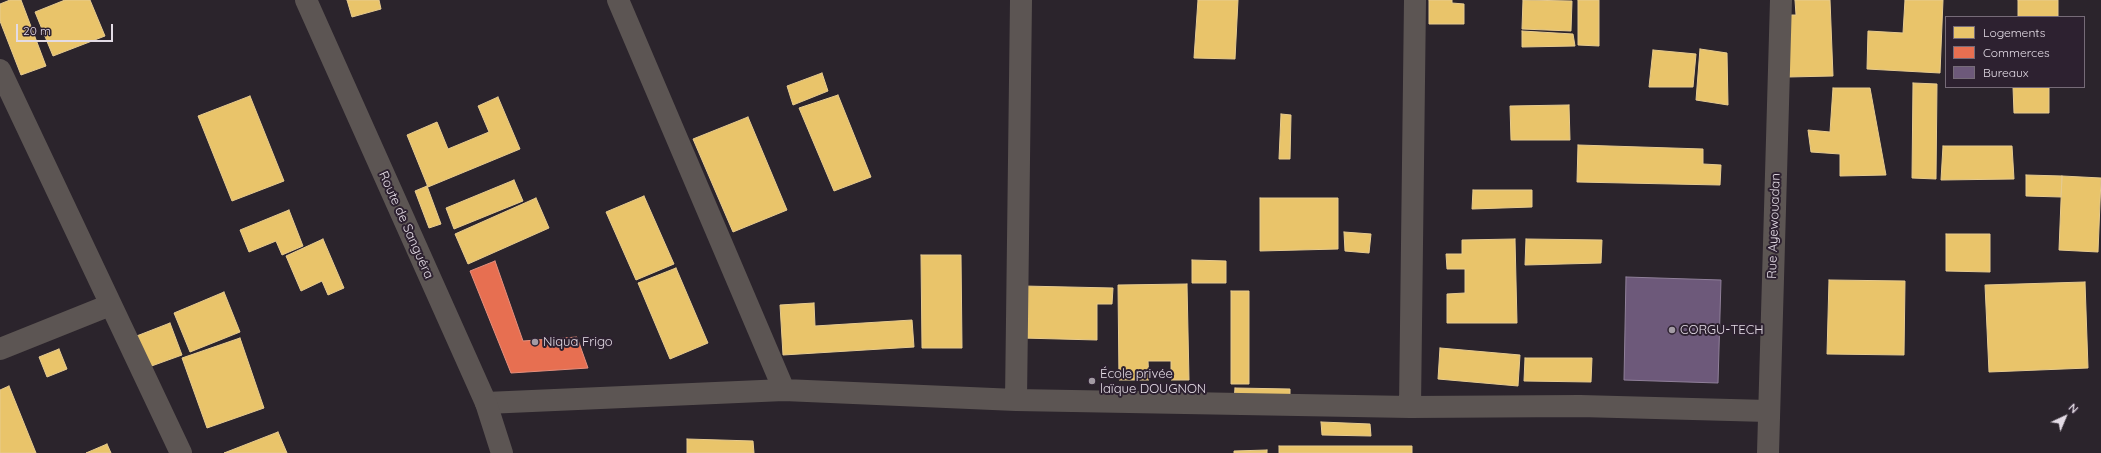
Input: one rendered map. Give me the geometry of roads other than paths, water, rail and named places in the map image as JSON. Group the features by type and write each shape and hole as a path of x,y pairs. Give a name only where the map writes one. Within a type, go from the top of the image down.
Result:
{"street":[{"name":"Route de Sanguéra","path":"306,0 486,403 502,453"},
{"path":"618,0 784,390"},
{"path":"1016,400 1021,0"},
{"path":"1410,407 1415,0"},
{"name":"Rue Ayewouadan","path":"1768,453 1768,411 1781,0"},
{"path":"0,70 181,453"},
{"path":"0,349 110,305"},
{"path":"486,403 784,390 1016,400 1410,407 1580,406 1768,411"}],"place":[{"name":"CORGU-TECH","path":"1672,330"},
{"name":"Niqua Frigo","path":"535,342"},
{"name":"École privée laïque DOUGNON","path":"1092,381"}]}
